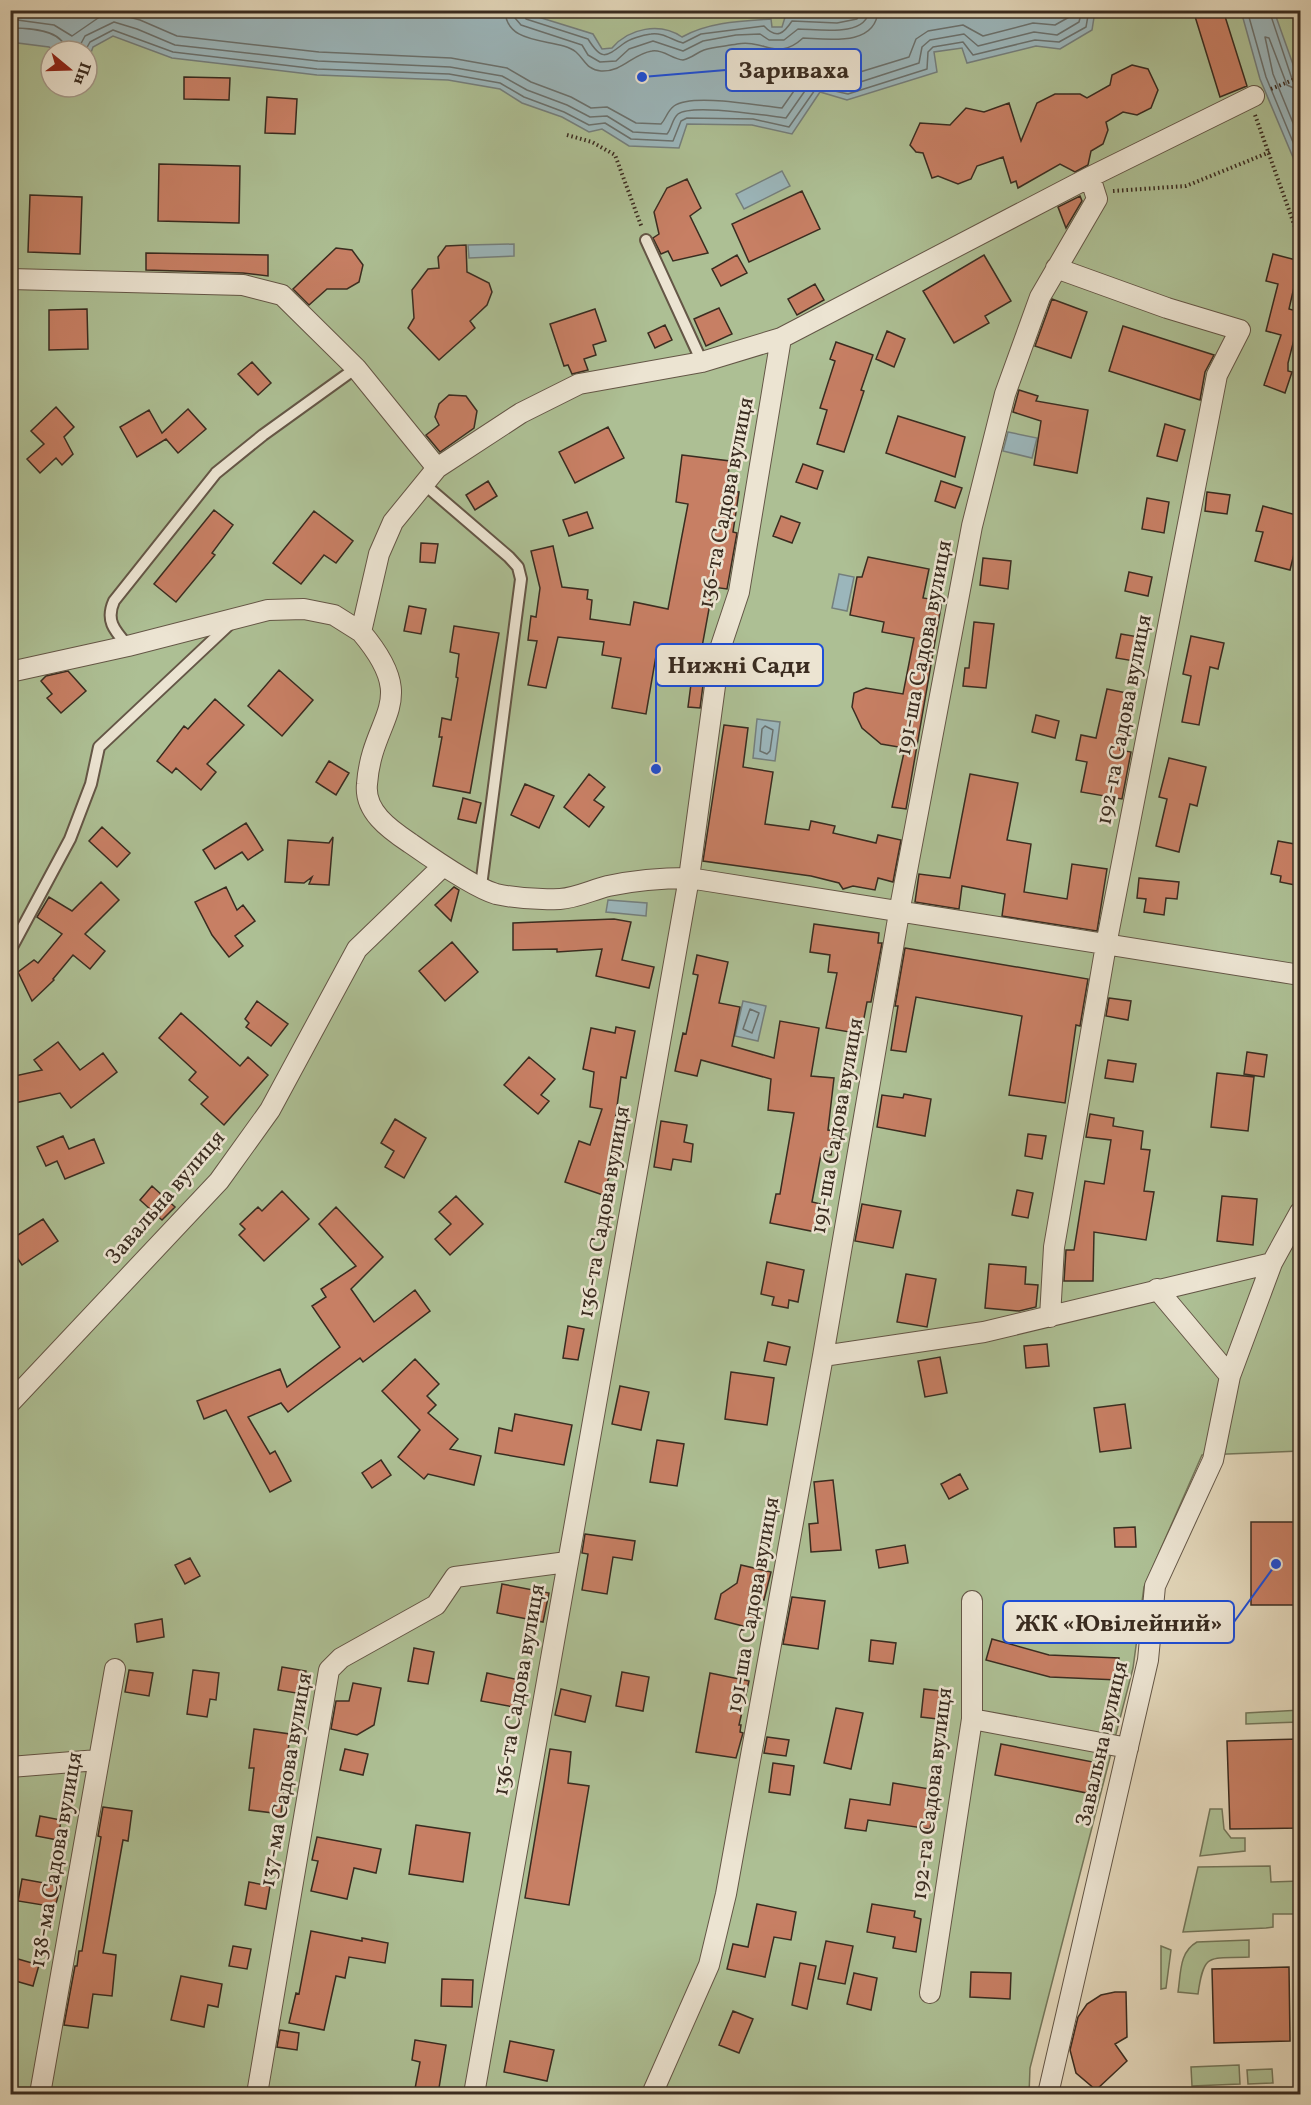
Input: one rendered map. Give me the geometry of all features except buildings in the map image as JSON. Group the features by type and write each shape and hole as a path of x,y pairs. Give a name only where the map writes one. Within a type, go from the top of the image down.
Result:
{"street":[{"path":"361,632 379,554 393,522 437,468 521,413 579,384 702,362 781,338 1092,184 1251,98"},
{"name":"191-ша Садова вулиця","path":"652,2094 709,1965 721,1914 823,1356 899,913 972,526 1005,394 1040,297 1097,199 1092,184"},
{"name":"192-га Садова вулиця","path":"1050,1317 1054,1247 1106,945 1217,375 1240,330 1167,308 1056,268"},
{"path":"10,279 243,285 282,295 356,368 437,468"},
{"name":"136-та Садова вулиця","path":"474,2094 689,878 720,649 739,592 781,338"},
{"path":"11,672 128,646 268,610 304,609 334,615 361,632 378,652 391,682 390,710 375,750 367,784 368,803 390,830 443,866 494,893 561,899 644,878 689,878 1300,975"},
{"name":"Завальна вулиця","path":"10,1403 219,1181 270,1110 357,949 443,866"},
{"name":"Завальна вулиця","path":"1048,2094 1148,1660 1155,1586 1213,1460 1230,1376 1272,1263 1300,1212"},
{"path":"823,1356 984,1332 1272,1263"},
{"path":"1157,1289 1230,1376"},
{"name":"137-ма Садова вулиця","path":"257,2094 329,1670 342,1658 435,1605 455,1577 567,1562"},
{"name":"192-га Садова вулиця","path":"930,1993 972,1719 972,1601"},
{"name":"138-ма Садова вулиця","path":"40,2094 115,1669"},
{"path":"972,1719 1128,1748"},
{"path":"10,1767 98,1760"}],"lane":[{"path":"646,240 702,362"},
{"path":"128,646 110,622 110,611 114,601 216,473 263,435 356,368"},
{"path":"424,484 509,557 518,567 520,579 481,886"},
{"path":"11,949 70,839 91,784 99,747 234,620"}],"path":[{"path":"1300,77 1251,98 1300,241"},
{"path":"567,135 592,141 615,155 646,240"},
{"path":"1092,184 1186,186 1270,152"}],"green space":[{"path":"11,11 1300,11 1300,1451 1202,1455 1144,1587 1133,1668 1030,2068 1029,2094 11,2094"},
{"path":"1300,1710 1300,1722 1246,1724 1246,1713"},
{"path":"1210,1809 1222,1809 1224,1829 1231,1838 1245,1838 1245,1851 1200,1856"},
{"path":"1270,1866 1271,1882 1300,1881 1300,1914 1273,1914 1273,1927 1183,1932 1198,1867"},
{"path":"1249,1940 1249,1957 1211,1960 1203,1970 1198,1994 1178,1992 1182,1964 1191,1946 1197,1942"},
{"path":"1161,1946 1171,1950 1166,1988 1161,1989"},
{"path":"1239,2065 1240,2084 1192,2086 1191,2067"},
{"path":"1272,2069 1273,2083 1248,2084 1247,2070"}],"water":[{"path":"11,10 519,11 593,34 602,49 612,48 627,36 645,29 664,30 682,37 714,25 737,22 771,19 772,27 782,27 786,14 838,17 867,11 1095,11 1092,30 1060,49 1036,46 967,63 962,48 934,52 937,72 847,100 820,92 792,134 752,125 687,124 679,148 629,146 602,129 589,132 562,117 522,103 500,89 448,80 317,75 172,58 113,36 99,44 99,39 39,39 39,46 10,42"},
{"path":"1241,11 1274,11 1300,84 1300,174 1260,79"},
{"path":"782,171 790,186 744,209 736,194"},
{"path":"514,244 514,256 469,258 468,245"},
{"path":"1008,432 1037,438 1032,458 1003,451"},
{"path":"839,574 854,577 847,611 832,608"},
{"path":"757,719 780,722 775,761 753,758"},
{"path":"608,900 647,903 646,916 606,912"},
{"path":"743,1001 766,1006 758,1041 735,1036"}],"place":[{"name":"Зариваха","path":"642,77"},
{"name":"Нижні Сади","path":"656,769"},
{"name":"ЖК «Ювілейний»","path":"1276,1564"}]}
